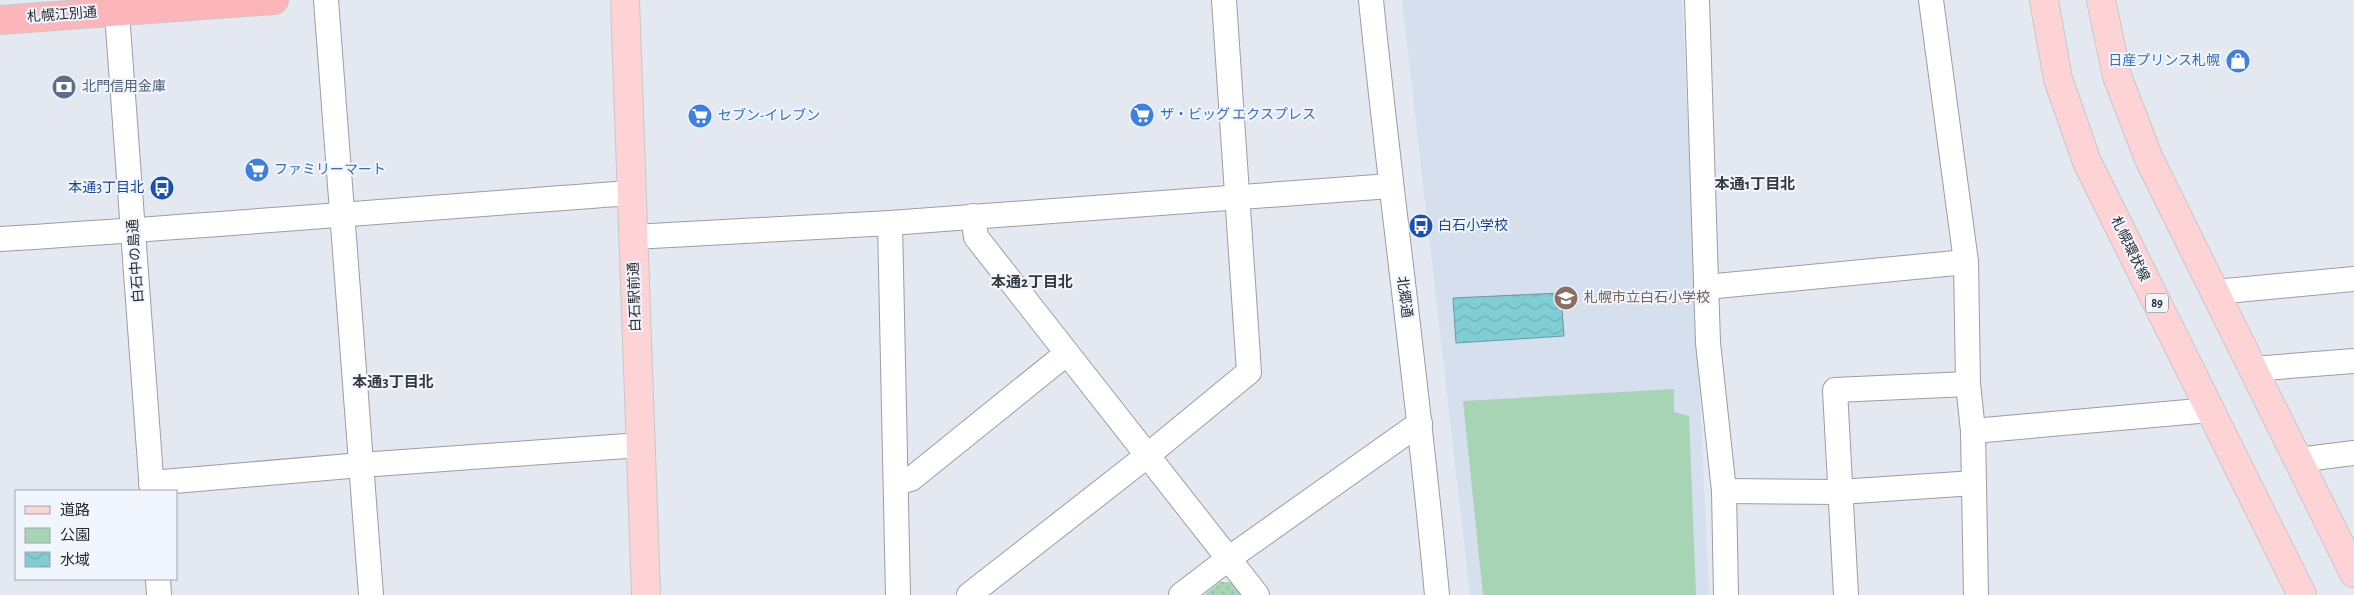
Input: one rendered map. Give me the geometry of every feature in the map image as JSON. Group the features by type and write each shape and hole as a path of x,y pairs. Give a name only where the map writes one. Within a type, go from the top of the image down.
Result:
{"highway":[{"name":"札幌江別通","path":"0,20 117,6 274,0"}],"main road":[{"name":"白石駅前通","path":"625,0 646,595"},
{"name":"札幌環状線","path":"2044,0 2058,79 2087,162 2302,595"},
{"path":"2101,0 2117,76 2142,140 2252,369 2354,573"}],"street":[{"path":"326,0 371,595"},
{"path":"969,595 1148,455 1249,372 1224,0"},
{"name":"北郷通","path":"1371,0 1390,186 1420,423 1437,595"},
{"path":"1698,0 1708,342 1724,491 1726,595"},
{"path":"1931,0 1966,262 1968,384 1973,431 1976,595"},
{"name":"白石中の島通","path":"117,6 152,487"},
{"path":"633,237 1236,199 1390,186"},
{"path":"0,239 134,231 342,213 631,194"},
{"path":"973,216 976,237 1256,595"},
{"path":"890,222 898,595"},
{"path":"1706,287 1966,262"},
{"path":"2215,292 2354,279"},
{"path":"896,483 911,479 1066,354"},
{"path":"2252,369 2354,361"},
{"path":"1846,595 1835,390 1968,384"},
{"path":"1973,431 2210,410"},
{"path":"1182,595 1228,558 1420,423"},
{"path":"152,487 362,465 640,445"},
{"path":"2298,460 2354,453"},
{"path":"1724,491 1840,492 1974,483"},
{"path":"158,580 159,595"}],"shaded area":[{"name":"札幌市立白石小学校","path":"1402,0 1682,0 1709,595 1470,595"}],"green space":[{"path":"1674,389 1674,412 1689,416 1696,595 1483,595 1463,401"},
{"path":"1220,582 1232,582 1242,595 1204,595"}],"water":[{"path":"1561,293 1564,336 1456,343 1453,298"}],"place":[{"name":"日産プリンス札幌","path":"2238,61"},
{"name":"北門信用金庫","path":"64,87"},
{"name":"ザ・ビッグ エクスプレス","path":"1142,115"},
{"name":"セブン-イレブン","path":"700,116"},
{"name":"ファミリーマート","path":"257,170"},
{"name":"本通3丁目北","path":"162,188"},
{"name":"白石小学校","path":"1421,226"},
{"name":"札幌市立白石小学校","path":"1566,298"}],"district":[{"name":"本通1丁目北","path":"1755,184"},
{"name":"本通2丁目北","path":"1032,282"},
{"name":"本通3丁目北","path":"393,382"}]}
